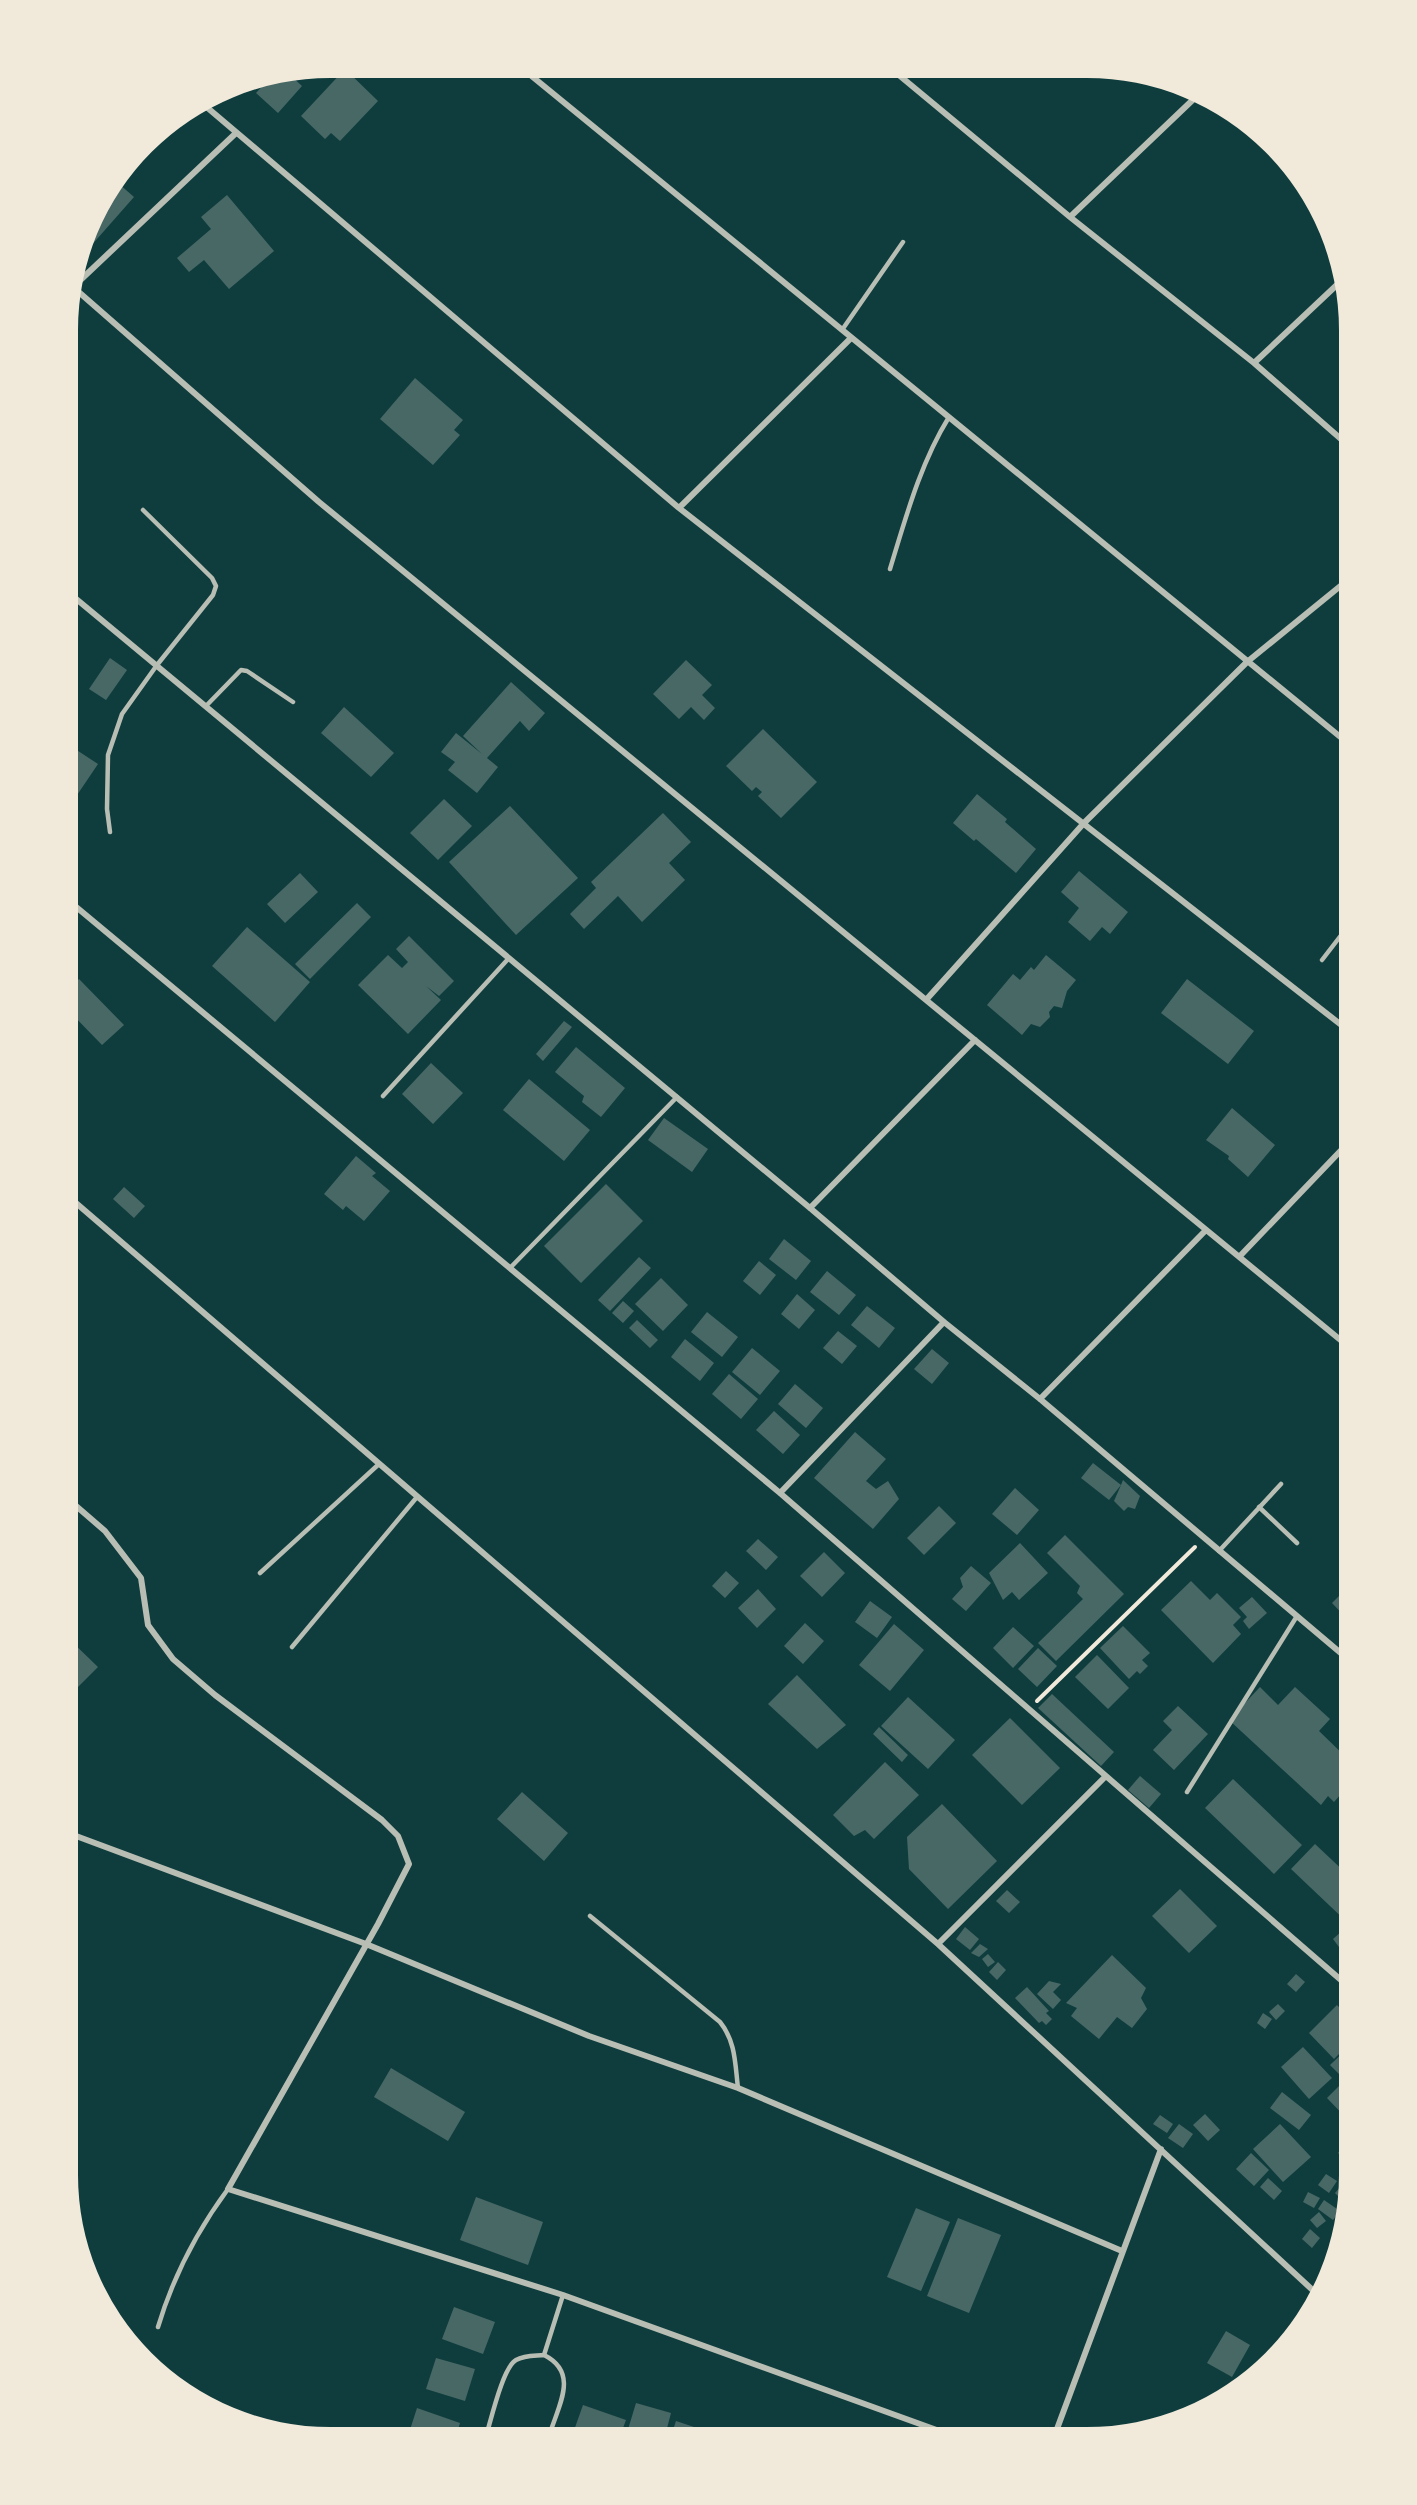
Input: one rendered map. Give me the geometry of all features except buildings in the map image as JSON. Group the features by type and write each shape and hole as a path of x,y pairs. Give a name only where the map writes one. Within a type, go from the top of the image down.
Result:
{"street":[{"path":"534,78 1339,736"},
{"path":"902,78 1070,218 1254,363 1339,437"},
{"path":"1070,218 1192,101"},
{"path":"209,109 678,508 1339,1023"},
{"path":"84,276 236,133"},
{"path":"1254,363 1335,287"},
{"path":"81,294 319,502 1339,1339"},
{"path":"678,508 851,338"},
{"path":"926,1000 1084,823 1248,662 1339,587"},
{"path":"78,600 677,1097 944,1322 1040,1399 1339,1652"},
{"path":"78,908 780,1493 1339,1978"},
{"path":"810,1208 975,1040"},
{"path":"1240,1256 1339,1152"},
{"path":"78,1205 938,1944 1311,2289"},
{"path":"1040,1399 1206,1230"},
{"path":"780,1493 944,1322"},
{"path":"78,1507 105,1531 141,1578 148,1625 173,1659 214,1695 382,1820 398,1836 409,1864 228,2189 563,2295 928,2427"},
{"path":"938,1944 1105,1777"},
{"path":"78,1837 366,1944 589,2036 738,2088 1122,2251"},
{"path":"1058,2427 1161,2150"}],"lane":[{"path":"842,330 903,243"},
{"path":"890,569 920,473 949,417"},
{"path":"110,832 107,809 108,755 122,714 157,665 213,595 216,586 212,578 142,510"},
{"path":"206,706 241,670 247,671 293,702"},
{"path":"1322,960 1339,938"},
{"path":"383,1096 509,958"},
{"path":"510,1268 677,1097"},
{"path":"260,1573 379,1464"},
{"path":"1220,1551 1281,1484"},
{"path":"292,1647 417,1497"},
{"path":"1259,1508 1297,1543"},
{"path":"1187,1792 1297,1616"},
{"path":"590,1916 720,2022 729,2033 733,2045 738,2088"},
{"path":"158,2327 167,2297 198,2231 228,2189"},
{"path":"544,2355 563,2295"},
{"path":"489,2427 506,2372 513,2361 544,2355 555,2361 562,2369 566,2381 552,2427"}],"path":[{"path":"1028,1710 1204,1538"}]}
